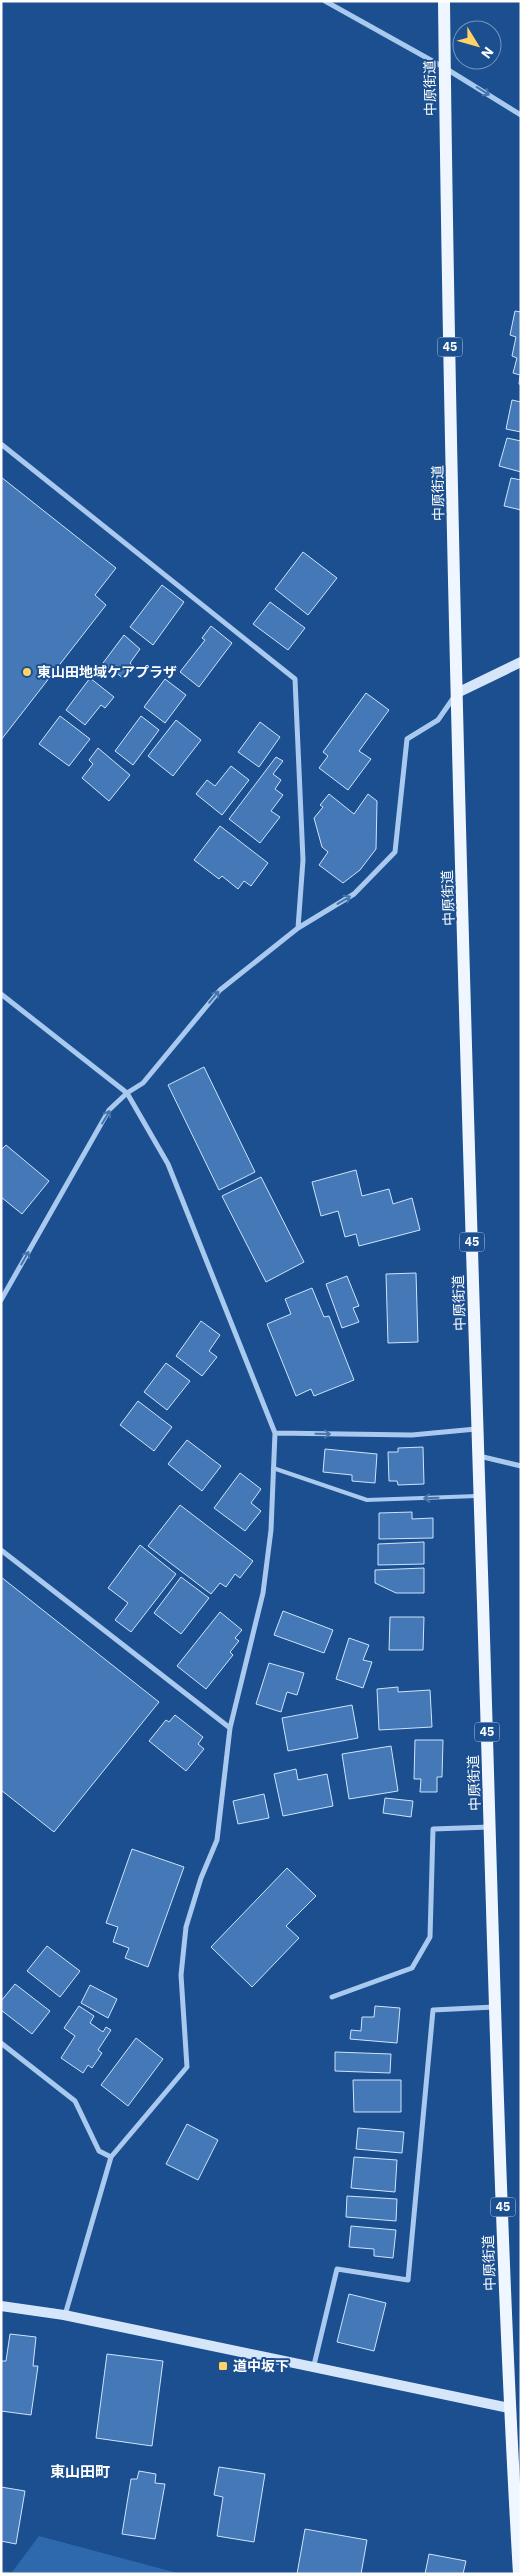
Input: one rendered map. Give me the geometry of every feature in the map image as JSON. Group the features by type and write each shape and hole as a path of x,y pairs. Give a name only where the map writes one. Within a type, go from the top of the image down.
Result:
{"main road":[{"name":"中原街道","path":"444,1 457,693 477,1428 496,2007 519,2574"}],"street":[{"path":"324,1 445,68 521,115"},
{"path":"1,444 295,679 303,860 298,928"},
{"path":"1,1300 109,1110 143,1083 220,990 298,928 354,894 395,852 407,739 438,720 457,693 521,662"},
{"path":"1,994 127,1094 168,1164 275,1434 271,1530 263,1593 230,1728 217,1840 201,1878 186,1927 181,1975 187,2067 111,2157 64,2315"},
{"path":"275,1434 412,1435 477,1428"},
{"path":"478,1456 521,1466"},
{"path":"1,1550 230,1728"},
{"path":"332,1997 412,1968 430,1937 432,1829 490,1827"},
{"path":"314,2366 337,2268 408,2280 433,2010 496,2007"},
{"path":"1,2042 75,2101 100,2151 111,2157"},
{"path":"1,2306 64,2315 512,2407"}],"lane":[{"path":"273,1468 367,1500 479,1496"}],"shaded area":[{"path":"39,2536 181,2574 1,2574 1,2571 12,2572"}],"building":[{"path":"515,311 521,312 521,385 519,384 520,375 513,373 517,358 512,356 516,337 510,335"},
{"path":"512,400 521,402 521,432 506,429"},
{"path":"507,438 521,441 521,472 499,466"},
{"name":"東山田地域ケアプラザ","path":"1,477 116,568 95,595 106,605 1,740"},
{"path":"511,478 521,480 521,510 504,506"},
{"path":"303,552 337,578 308,615 275,589"},
{"path":"162,585 184,602 153,645 130,627"},
{"path":"270,602 305,628 288,650 253,624"},
{"path":"211,626 232,643 199,687 180,672 205,640 202,638"},
{"path":"124,635 140,649 130,663 133,666 123,678 103,663"},
{"path":"90,678 114,697 105,708 101,705 85,725 66,710"},
{"path":"165,679 186,695 165,723 144,707"},
{"path":"366,693 389,710 359,751 371,759 348,790 319,768 328,756 323,752"},
{"path":"60,716 90,739 69,766 39,744"},
{"path":"141,716 159,730 133,765 115,751"},
{"path":"176,720 201,740 173,776 148,756"},
{"path":"260,722 280,737 259,767 238,752"},
{"path":"98,748 130,775 109,801 82,778 93,764 89,760"},
{"path":"276,757 283,761 273,774 281,780 275,789 283,795 271,811 280,817 260,843 229,819"},
{"path":"231,766 249,780 222,815 196,794 207,780 215,786"},
{"path":"329,794 354,814 368,794 377,801 376,849 360,870 343,883 319,865 328,852 322,847 314,818 323,807 320,805"},
{"path":"220,826 268,863 251,886 244,881 238,889 222,876 219,879 194,860"},
{"path":"204,1067 255,1172 219,1190 168,1085"},
{"path":"6,1145 49,1181 22,1214 1,1197 1,1150"},
{"path":"356,1170 362,1196 389,1189 393,1204 412,1198 420,1230 359,1246 356,1234 345,1237 338,1211 321,1216 312,1182"},
{"path":"261,1177 304,1262 266,1282 222,1196"},
{"path":"416,1273 418,1342 388,1343 386,1274"},
{"path":"347,1276 359,1306 353,1308 359,1322 342,1328 326,1284"},
{"path":"312,1288 324,1317 329,1316 354,1380 314,1396 311,1389 296,1396 267,1324 291,1314 285,1299"},
{"path":"201,1321 220,1335 209,1351 217,1357 202,1376 176,1356"},
{"path":"166,1363 190,1381 167,1410 144,1392"},
{"path":"138,1401 172,1427 154,1451 120,1425"},
{"path":"187,1440 221,1466 202,1491 168,1464"},
{"path":"423,1447 424,1484 398,1485 397,1481 389,1481 388,1452 398,1452 398,1448"},
{"path":"325,1449 377,1454 375,1483 352,1481 352,1475 323,1472"},
{"path":"240,1473 261,1489 251,1503 261,1511 245,1531 214,1508"},
{"path":"180,1505 253,1561 240,1578 235,1574 226,1587 220,1583 211,1594 148,1546"},
{"path":"412,1512 412,1519 433,1518 433,1538 379,1539 379,1513"},
{"path":"424,1542 424,1564 378,1565 378,1544"},
{"path":"140,1545 176,1574 131,1632 115,1620 128,1603 108,1588"},
{"path":"424,1568 424,1593 396,1593 375,1583 375,1570"},
{"path":"1,1577 159,1702 54,1832 1,1790"},
{"path":"181,1577 209,1598 181,1634 154,1613"},
{"path":"283,1611 333,1630 324,1653 274,1635"},
{"path":"220,1612 242,1630 235,1638 239,1641 230,1652 233,1655 206,1689 177,1666"},
{"path":"390,1617 424,1617 423,1650 389,1650"},
{"path":"349,1638 369,1645 363,1660 372,1662 363,1688 336,1679"},
{"path":"269,1663 304,1673 297,1695 287,1692 281,1712 256,1704"},
{"path":"398,1687 398,1692 430,1690 432,1727 379,1730 377,1689"},
{"path":"352,1705 358,1738 288,1751 282,1718"},
{"path":"175,1715 203,1737 198,1744 204,1749 186,1771 149,1741 166,1720 169,1722"},
{"path":"415,1740 443,1740 442,1777 437,1777 437,1792 420,1792 421,1779 414,1779"},
{"path":"391,1746 398,1791 349,1799 342,1754"},
{"path":"296,1769 298,1780 327,1774 333,1806 283,1816 274,1774"},
{"path":"264,1794 269,1818 238,1824 233,1801"},
{"path":"385,1798 413,1801 411,1817 383,1813"},
{"path":"132,1849 184,1867 148,1967 125,1958 129,1948 113,1942 118,1927 106,1923"},
{"path":"287,1868 316,1896 286,1926 299,1938 252,1987 211,1947"},
{"path":"47,1946 80,1971 60,1997 27,1971"},
{"path":"15,1984 50,2011 32,2034 1,2010 1,2001"},
{"path":"90,1985 117,1999 108,2018 81,2003"},
{"path":"79,2006 94,2016 90,2023 103,2032 106,2027 111,2030 98,2050 102,2053 92,2068 88,2065 83,2073 61,2058 75,2036 64,2028"},
{"path":"375,2006 400,2008 397,2043 350,2039 351,2030 361,2031 362,2017 374,2017"},
{"path":"136,2038 163,2059 128,2106 101,2085"},
{"path":"335,2052 391,2054 390,2073 335,2071"},
{"path":"353,2080 401,2080 401,2112 354,2112"},
{"path":"187,2124 218,2140 198,2180 166,2164"},
{"path":"358,2128 404,2132 402,2153 356,2149"},
{"path":"354,2157 397,2160 395,2192 351,2188"},
{"path":"347,2196 397,2199 396,2221 346,2217"},
{"path":"351,2226 396,2230 393,2258 374,2256 374,2249 349,2247"},
{"path":"349,2294 386,2303 374,2351 337,2342"},
{"path":"10,2334 36,2337 33,2366 38,2366 31,2415 1,2411 1,2361 6,2361"},
{"path":"107,2354 163,2361 152,2446 96,2438"},
{"path":"219,2467 265,2474 254,2542 217,2536 223,2497 214,2495"},
{"path":"139,2471 156,2474 155,2483 165,2484 155,2539 122,2534 131,2479 137,2479"},
{"path":"1,2487 25,2491 16,2544 1,2541"},
{"path":"305,2529 367,2540 361,2574 297,2574"},
{"path":"429,2554 466,2561 463,2574 425,2574"}],"place":[{"name":"東山田地域ケアプラザ","path":"27,672"},
{"name":"道中坂下","path":"223,2366"}],"district":[{"name":"東山田町","path":"80,2472"}]}
